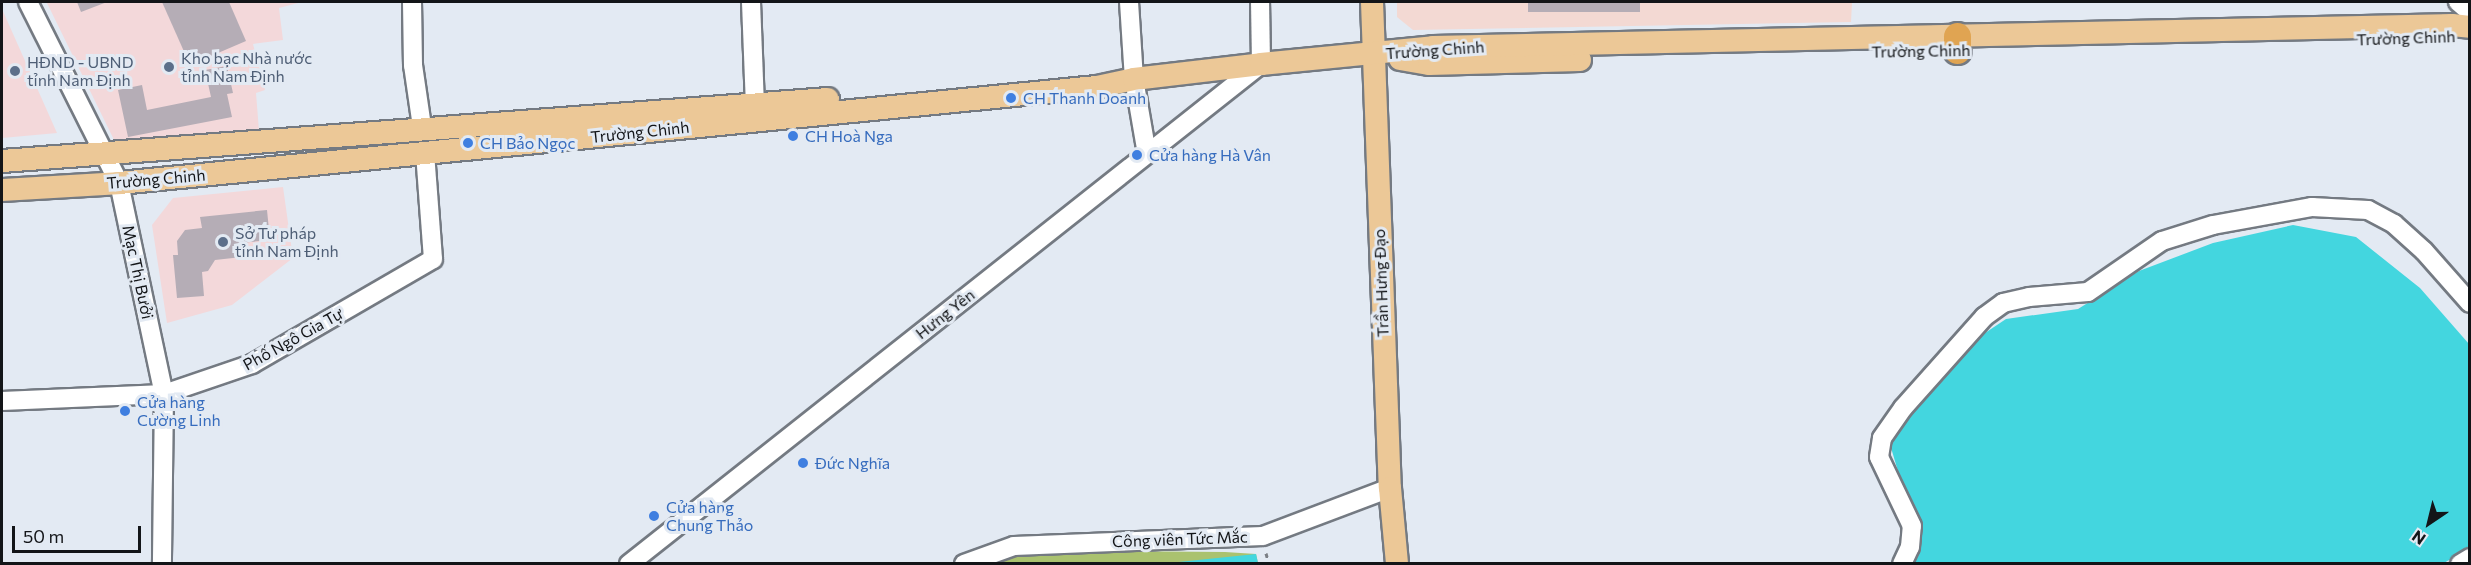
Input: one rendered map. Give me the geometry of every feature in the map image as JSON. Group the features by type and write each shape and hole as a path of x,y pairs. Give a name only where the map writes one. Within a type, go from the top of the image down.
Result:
{"main road":[{"name":"Trần Hưng Đạo","path":"1372,2 1372,55 1390,488 1397,564"},
{"name":"Trường Chinh","path":"2,190 119,183 425,153 850,104 1097,87 1134,79 1261,64 1372,55 1429,63 2452,25 2469,27"},
{"name":"Trường Chinh","path":"1957,43 2455,38 2469,34"},
{"name":"Trường Chinh","path":"2,161 102,152 169,150 422,127 755,104 850,104"},
{"path":"422,127 425,153"}],"street":[{"name":"Mạc Thị Bưởi","path":"28,2 119,183 164,394 162,564"},
{"path":"412,2 413,66 422,127"},
{"path":"751,2 755,104"},
{"path":"1129,2 1134,79 1146,154"},
{"path":"1260,2 1261,64"},
{"path":"2458,2 2469,12"},
{"name":"Hưng Yên","path":"629,564 1261,64"},
{"name":"Phố Ngô Gia Tự","path":"2,401 164,394 252,364 433,259 425,153"},
{"path":"1902,564 1910,547 1912,526 1879,457 1882,438 1903,408 1984,317 2003,303 2029,297 2088,292 2162,242 2213,225 2312,207 2368,210 2394,224 2424,251 2469,303"},
{"name":"Công viên Tức Mắc","path":"964,564 1014,546 1263,536 1390,488"},
{"path":"2460,564 2469,558"}],"shaded area":[{"name":"Kho bạc Nhà nước tỉnh Nam Định","path":"302,2 279,8 283,40 253,44 265,90 256,93 259,131 118,148 47,3"},
{"path":"1397,2 1852,2 1851,22 1413,30 1397,17"},
{"name":"HĐND - UBND tỉnh Nam Định","path":"2,9 57,133 2,138"},
{"name":"Sở Tư pháp tỉnh Nam Định","path":"283,187 293,258 232,305 167,323 152,225 173,198"}],"green space":[{"path":"1002,550 1225,552 1256,554 1258,563 964,564"}],"water":[{"path":"2293,225 2356,237 2420,288 2469,344 2469,549 2442,564 1915,563 1920,524 1900,478 1889,441 1970,343 2006,319 2078,309 2139,271 2213,243"},
{"path":"1256,554 1258,563 1169,563"}],"building":[{"path":"77,2 107,2 81,12"},
{"path":"162,2 229,2 246,41 190,65"},
{"path":"1528,2 1640,2 1640,12 1528,12"},
{"path":"227,66 233,93 227,94 232,117 128,137 118,90 142,85 147,110 211,97 205,70"},
{"path":"267,210 270,240 240,243 242,257 215,260 208,271 202,272 204,296 177,298 173,255 178,255 177,241 185,230 202,228 200,217"}],"place":[{"name":"Kho bạc Nhà nước tỉnh Nam Định","path":"169,67"},
{"name":"HĐND - UBND tỉnh Nam Định","path":"15,71"},
{"name":"CH Thanh Doanh","path":"1011,98"},
{"name":"CH Hoà Nga","path":"793,136"},
{"name":"CH Bảo Ngọc","path":"468,143"},
{"name":"Cửa hàng Hà Vân","path":"1137,155"},
{"name":"Sở Tư pháp tỉnh Nam Định","path":"223,242"},
{"name":"Cửa hàng Cường Linh","path":"125,411"},
{"name":"Đức Nghĩa","path":"803,463"},
{"name":"Cửa hàng Chung Thảo","path":"654,516"}]}
